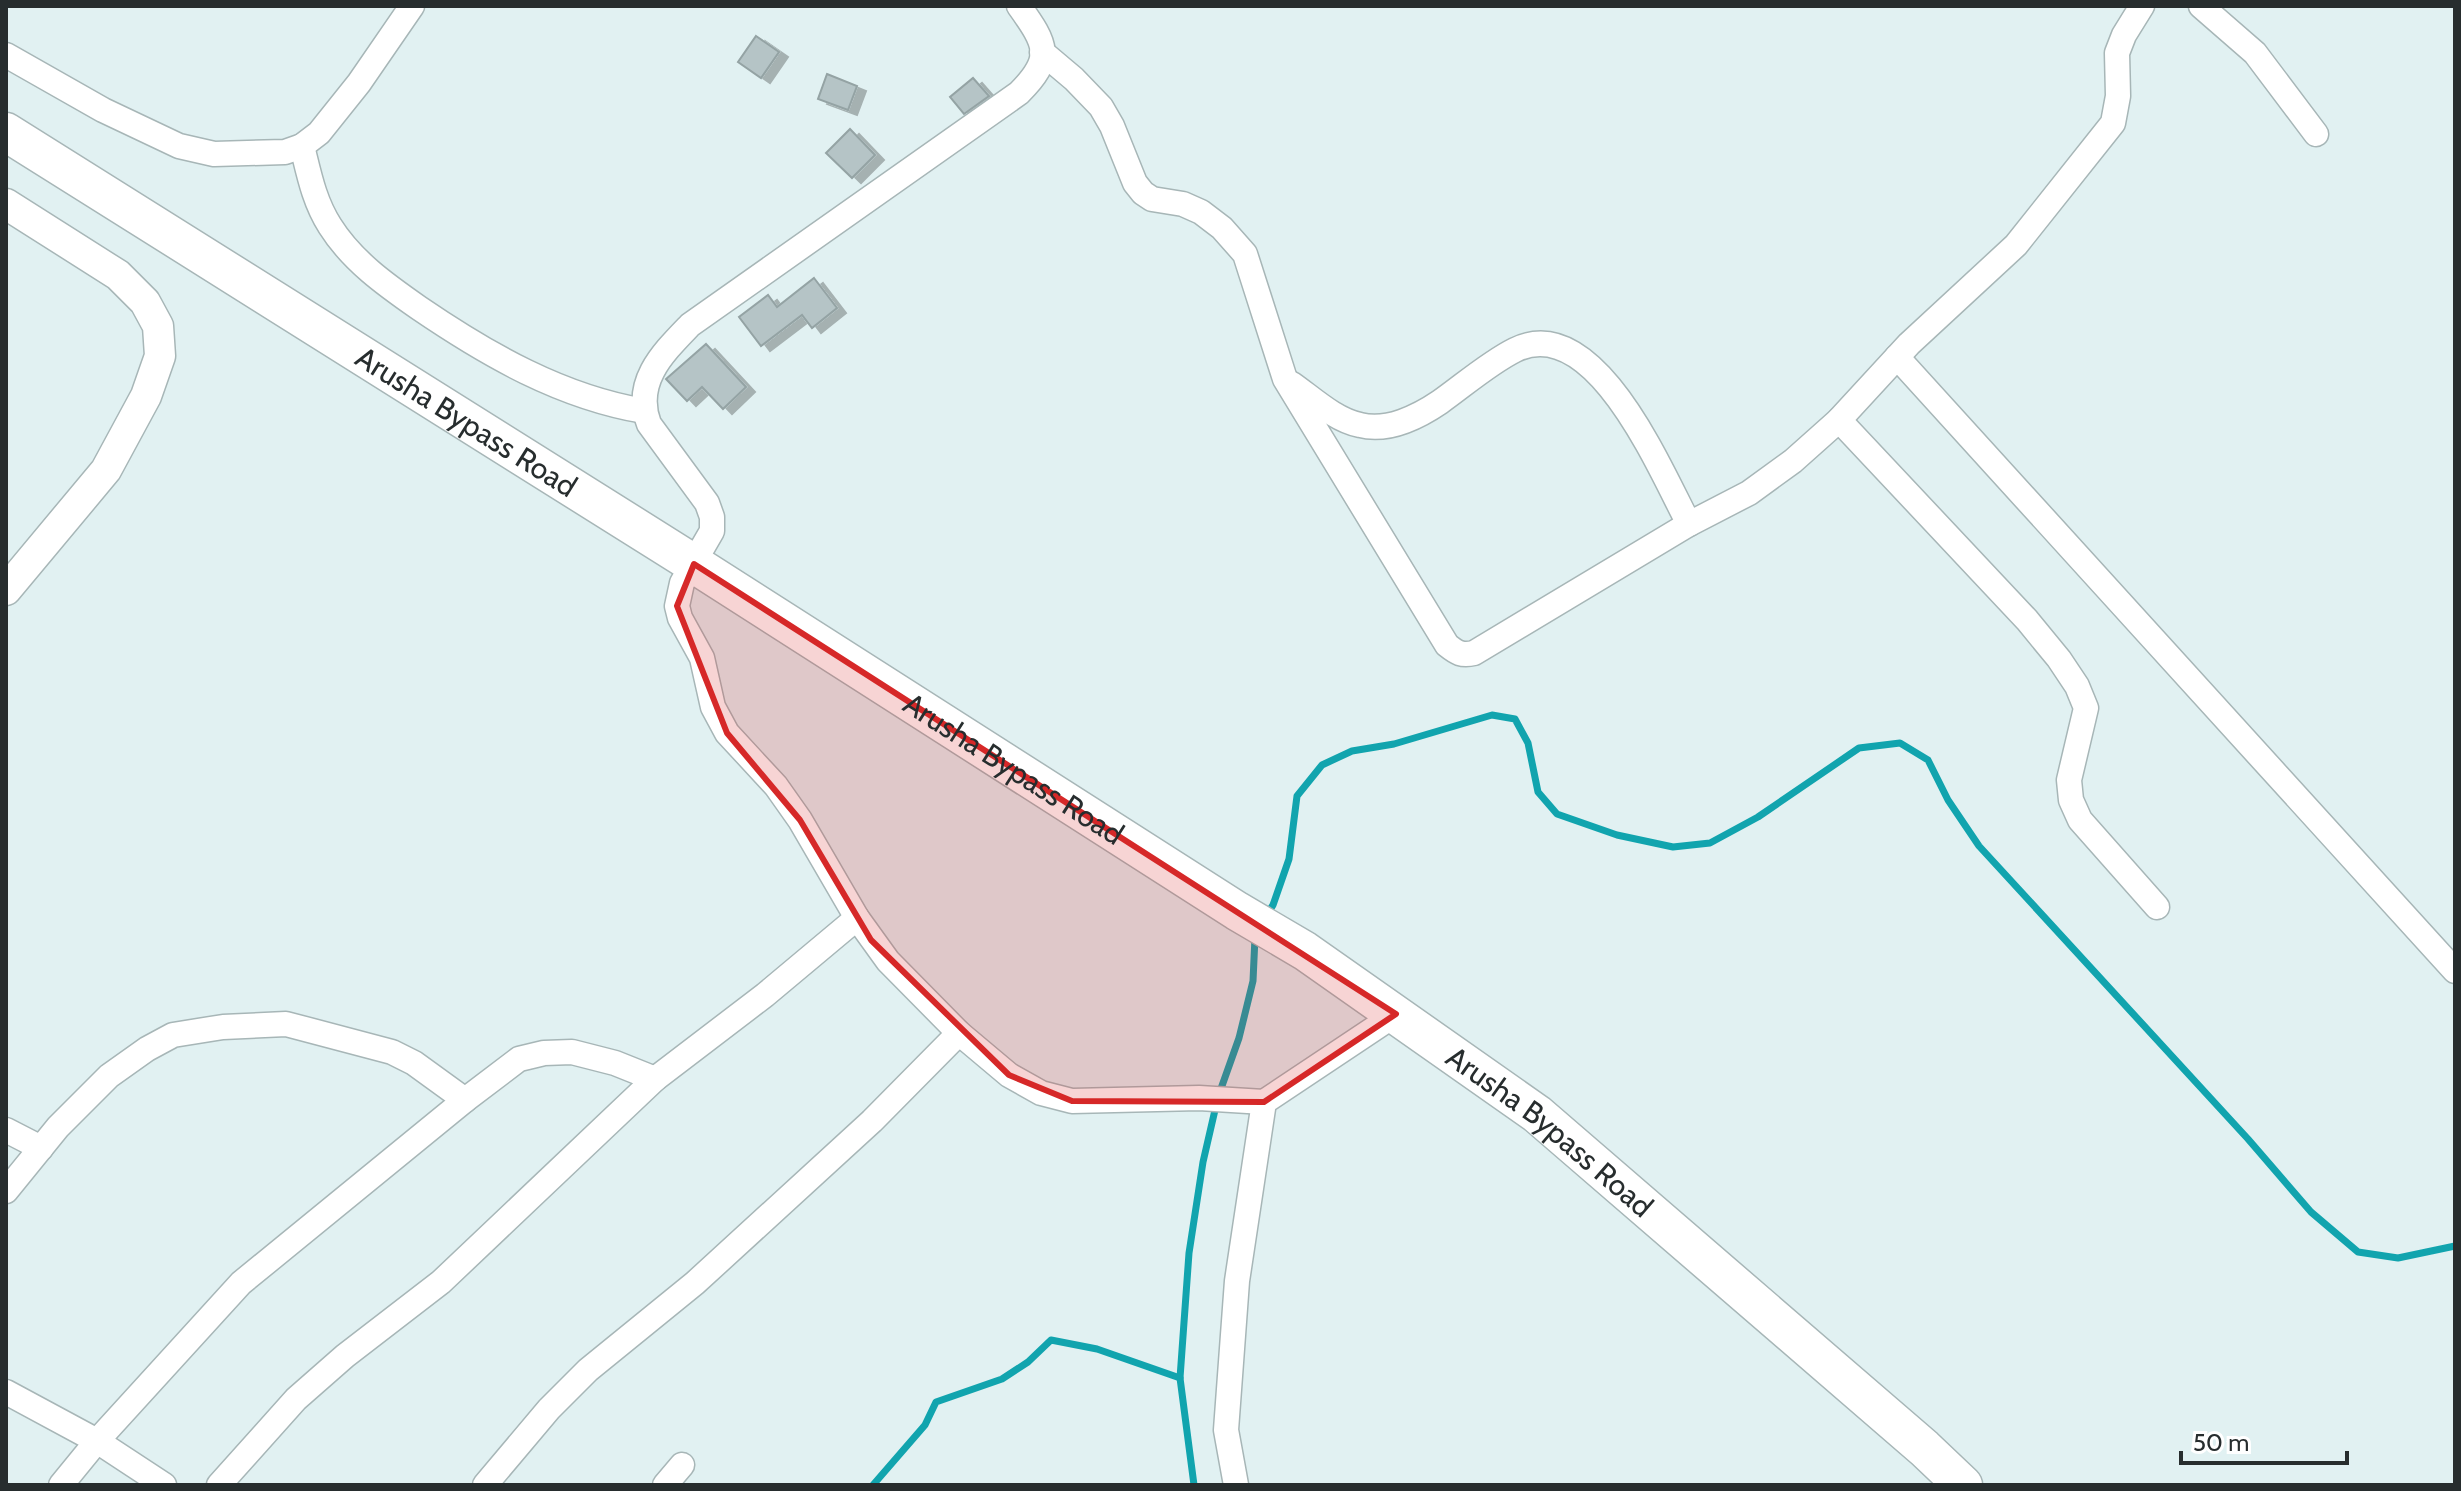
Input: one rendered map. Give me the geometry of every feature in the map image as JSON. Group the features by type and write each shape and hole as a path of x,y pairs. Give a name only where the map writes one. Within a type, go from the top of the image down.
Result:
{"main road":[{"name":"Arusha Bypass Road","path":"6,132 694,564 1237,911 1305,951 1537,1114 1963,1485"}],"street":[{"path":"6,55 103,110 179,146 214,154 285,152 302,146 319,133 359,83 412,6"},
{"path":"1019,6 1041,42 1043,60 1038,74 1019,93 690,325 659,357 652,369 644,411 658,440 707,503 712,517 712,531 682,583 677,606 680,618 702,658 708,691 719,720 743,752 776,786 800,820 857,918 888,961 959,1033 1009,1075 1041,1093 1072,1101 1199,1098 1264,1102 1396,1014"},
{"path":"1042,52 1101,107 1135,183 1143,193 1152,199 1183,204 1201,212 1222,228 1245,254 1285,379 1447,645 1460,655 1474,653 1689,524 1749,493 1839,420 1897,357 2016,245 2113,123 2118,96 2117,53 2142,6"},
{"path":"2201,6 2255,53 2316,134"},
{"path":"302,146 313,192 330,227 379,280 454,332 522,371 574,394 644,411"},
{"path":"6,204 118,275 145,302 158,326 160,356 146,396 106,470 6,590"},
{"path":"1285,379 1344,419 1374,427 1395,424 1429,410 1517,348 1545,344 1563,348 1599,374 1627,409 1689,524"},
{"path":"1897,357 2455,971"},
{"path":"1839,420 2027,620 2077,686 2086,708 2069,780 2071,800 2080,820 2157,907"},
{"path":"219,1485 296,1399 345,1356 441,1282 655,1079 765,995 857,918"},
{"path":"6,1191 58,1127 109,1076 173,1035 223,1027 286,1024 392,1052 414,1063 465,1100"},
{"path":"485,1485 549,1409 588,1370 695,1283 872,1121 959,1033"},
{"path":"61,1485 241,1283 519,1059 544,1053 572,1052 615,1063 655,1079"},
{"path":"1236,1485 1226,1430 1227,1415 1237,1281 1264,1102"},
{"path":"6,1130 41,1148"},
{"path":"6,1392 97,1441 164,1485"},
{"path":"665,1485 682,1465"}],"highlighted area":[{"path":"694,564 1396,1014 1264,1102 1072,1101 1009,1075 871,940 800,820 727,733 677,606"}],"building":[{"path":"756,36 779,52 761,78 738,62"},
{"path":"827,74 857,86 848,110 818,99"},
{"path":"973,78 989,96 964,114 950,97"},
{"path":"850,129 875,155 852,178 826,153"},
{"path":"814,278 837,308 812,328 802,315 761,346 739,317 768,295 777,307"},
{"path":"706,344 746,387 723,409 702,387 687,401 666,379"}],"waterway":[{"path":"1266,916 1289,859 1297,796 1322,765 1352,751 1394,744 1492,715 1515,719 1528,743 1538,792 1557,814 1617,835 1673,847 1710,843 1758,817 1859,748 1900,743 1928,760 1948,800 1979,846 2311,1212 2358,1252 2398,1258 2455,1246"},
{"path":"1194,1485 1180,1378 1189,1253 1203,1162 1218,1097 1239,1038 1253,981 1255,937"},
{"path":"873,1485 925,1425 936,1402 1002,1379 1028,1362 1051,1340 1097,1349 1180,1378"}]}
